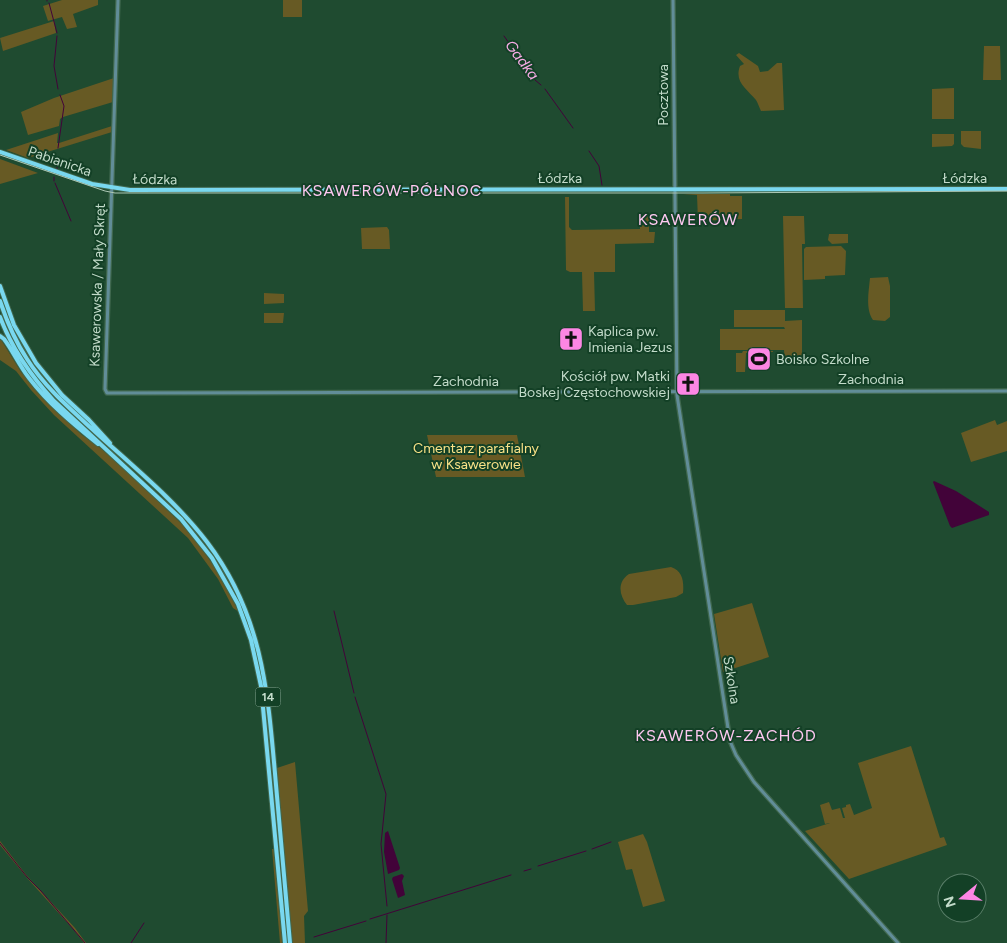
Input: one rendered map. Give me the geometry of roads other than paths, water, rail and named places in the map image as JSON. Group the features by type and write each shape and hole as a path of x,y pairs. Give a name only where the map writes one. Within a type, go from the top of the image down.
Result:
{"main road":[{"name":"Pabianicka","path":"0,152 86,182 112,188"},
{"name":"Łódzka","path":"112,188 146,190 1007,189"},
{"path":"0,286 14,325 36,363 57,390 99,430 117,452"},
{"name":"14","path":"0,301 14,337 39,376 58,398 178,509 207,542 230,578 251,624 261,659 268,701 290,943"},
{"name":"14","path":"0,317 15,350 54,401 174,512 203,545 225,580 246,626 257,661 264,703 285,943"},
{"path":"0,336 6,342 29,378 48,400 82,431 110,452"}],"street":[{"name":"Ksawerowska / Mały Skręt","path":"105,391 118,0"},
{"name":"Pocztowa","path":"673,0 677,391"},
{"name":"Zachodnia","path":"105,391 1007,390"},
{"name":"Szkolna","path":"677,391 726,718 730,741 734,751 745,770 759,788 898,943"}],"waterway":[{"path":"49,3 57,33"},
{"path":"57,36 54,66 58,89"},
{"name":"Gadka","path":"504,36 535,80 541,85"},
{"name":"Gadka","path":"545,89 573,128"},
{"path":"58,148 64,106 60,95"},
{"name":"Gadka","path":"589,151 599,166 602,185"},
{"path":"55,183 71,221"},
{"path":"334,611 354,693"},
{"path":"355,697 386,794 381,844 387,906"},
{"path":"592,849 611,842"},
{"path":"0,843 85,943"},
{"path":"538,866 586,851"},
{"path":"524,871 531,869"},
{"path":"370,919 511,875"},
{"path":"386,943 387,915"},
{"path":"314,937 366,921"},
{"path":"131,943 144,923"}],"tram line":[{"path":"0,155 115,193 1007,191"}],"place":[{"name":"Kaplica pw. Imienia Jezus","path":"571,339"},
{"name":"Boisko Szkolne","path":"759,359"},
{"name":"Kościół pw. Matki Boskej Częstochowskiej","path":"688,384"}],"district":[{"name":"KSAWERÓW-PÓŁNOC","path":"392,190"},
{"name":"KSAWERÓW","path":"688,219"},
{"name":"KSAWERÓW-ZACHÓD","path":"726,735"}],"park label":[{"name":"Cmentarz parafialny w Ksawerowie","path":"476,456"}]}
